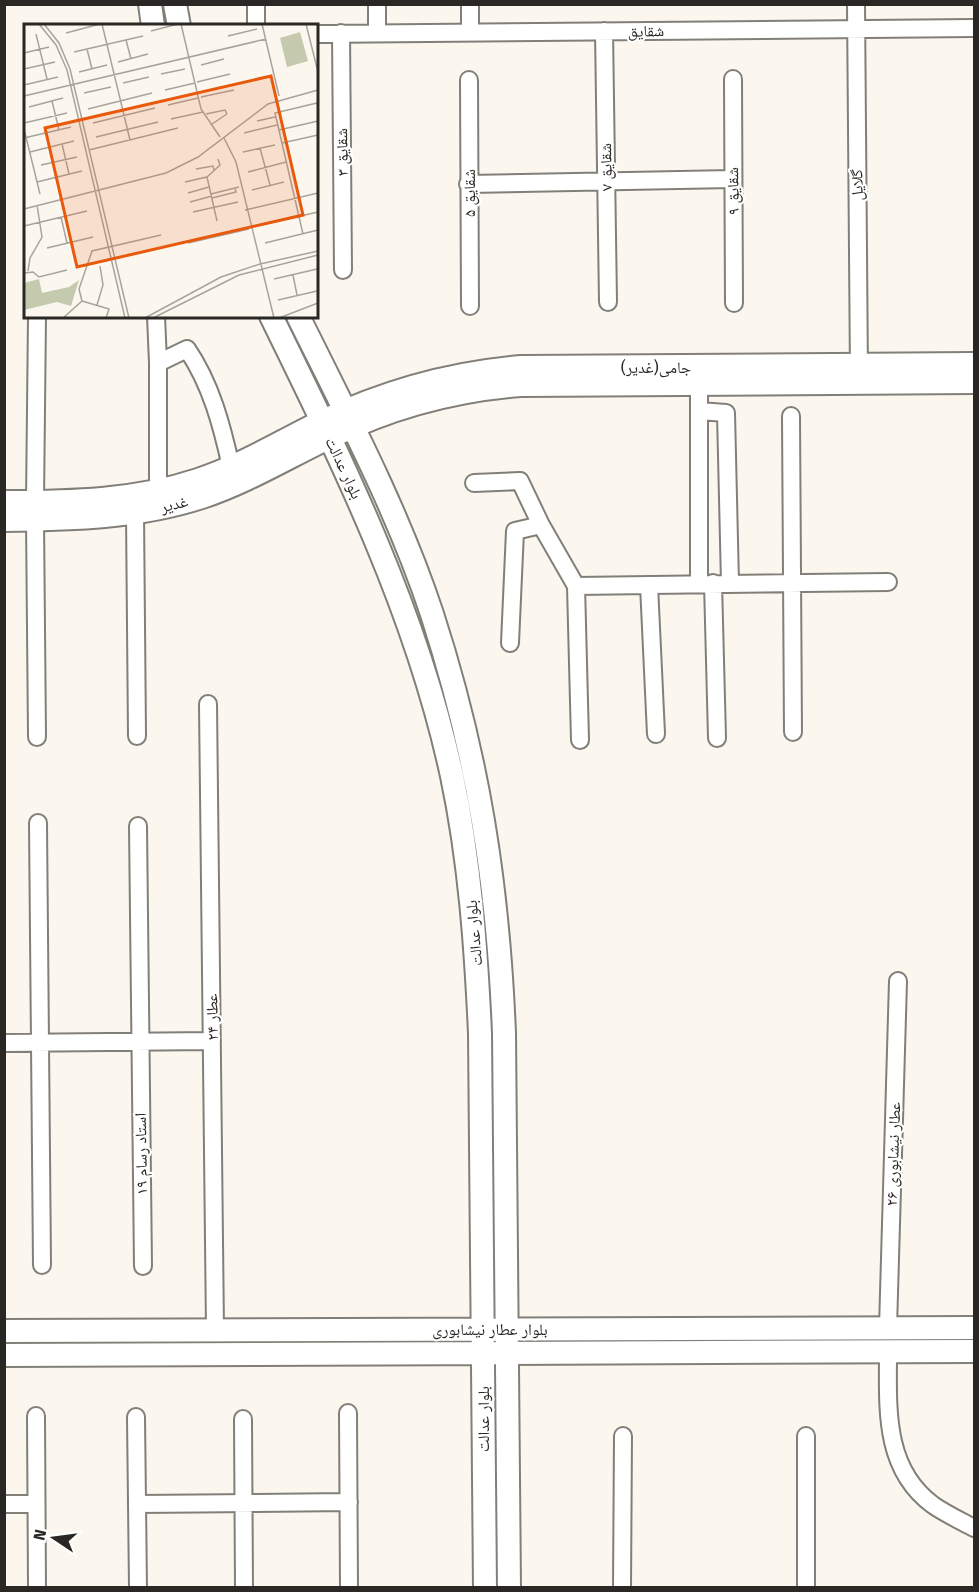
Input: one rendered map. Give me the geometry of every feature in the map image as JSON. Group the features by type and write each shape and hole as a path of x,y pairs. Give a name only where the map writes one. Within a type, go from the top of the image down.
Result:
{"street":[{"path":"150,4 153,24"},
{"path":"175,4 178,24"},
{"path":"256,4 256,24"},
{"path":"377,4 377,33"},
{"path":"470,4 470,32"},
{"name":"گلایل","path":"856,4 859,374"},
{"name":"شقایق","path":"318,34 975,28"},
{"name":"شقایق ۷","path":"604,31 608,302"},
{"name":"شقایق ۳","path":"341,33 343,270"},
{"name":"شقایق ۹","path":"733,79 734,303"},
{"name":"شقایق ۵","path":"469,80 470,306"},
{"path":"468,184 732,179"},
{"path":"37,318 35,511 37,737"},
{"path":"156,318 159,491"},
{"name":"بلوار عدالت","path":"272,318 379,544 408,620 433,699 456,799 466,855 477,955 480,1033 485,1587"},
{"name":"بلوار عدالت","path":"299,318 401,534 431,612 456,692 476,771 490,851 500,942 504,1033 509,1587"},
{"path":"158,363 187,350 195,361 220,421 231,467"},
{"name":"جامی(غدیر)","path":"348,419 477,388 522,385 699,385 975,364"},
{"name":"جامی(غدیر)","path":"348,419 408,387 474,371 521,368 859,374 975,382"},
{"path":"699,385 706,583 717,738"},
{"path":"699,411 726,413 730,583"},
{"path":"791,416 792,732"},
{"path":"326,429 348,419"},
{"name":"غدیر","path":"4,502 35,511 135,513 203,496 243,480 326,429"},
{"name":"غدیر","path":"4,520 35,511 159,491 231,467 326,429"},
{"path":"474,483 520,481 541,525 576,586 580,740"},
{"path":"135,513 137,736"},
{"path":"510,643 515,531 541,525"},
{"path":"576,586 888,582"},
{"path":"649,585 656,734"},
{"name":"عطار ۲۴","path":"208,704 215,1330"},
{"path":"38,823 42,1265"},
{"name":"استاد رسام ۱۹","path":"138,826 142,1266"},
{"name":"عطار نیشابوری ۲۶","path":"888,1328 898,981"},
{"path":"4,1043 212,1041"},
{"path":"888,1328 888,1417 900,1466 913,1488 934,1506 975,1528"},
{"name":"بلوار عطار نیشابوری","path":"4,1331 975,1328"},
{"name":"بلوار عطار نیشابوری","path":"4,1354 975,1351"},
{"path":"348,1413 349,1587"},
{"path":"36,1416 37,1587"},
{"path":"136,1417 138,1587"},
{"path":"243,1419 244,1587"},
{"path":"622,1587 623,1436"},
{"path":"806,1436 806,1587"},
{"path":"137,1504 349,1502"},
{"path":"4,1504 36,1504"}]}
